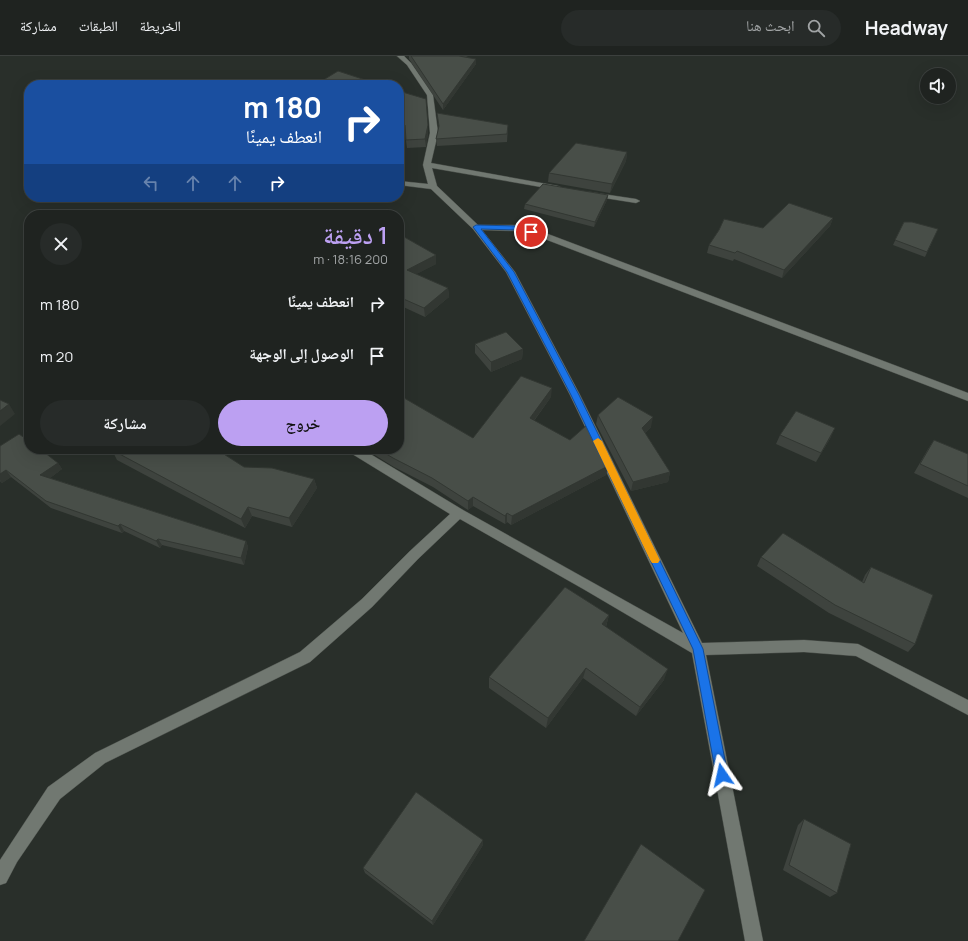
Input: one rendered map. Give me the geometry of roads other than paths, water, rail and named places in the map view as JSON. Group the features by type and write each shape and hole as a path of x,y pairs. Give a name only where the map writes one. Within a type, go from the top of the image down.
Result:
{"street":[{"path":"400,56 409,64 430,95 434,133 427,165 433,187 476,227 510,272 572,388 698,649 754,941"},
{"path":"427,165 566,190"},
{"path":"404,184 433,187"},
{"path":"582,192 636,202"},
{"path":"476,227 517,228 545,236 968,397"},
{"path":"361,454 459,513 590,586 698,649 804,646 858,650 968,708"},
{"path":"0,877 11,856 54,793 100,758 305,657 367,603 414,555 459,513"}]}
